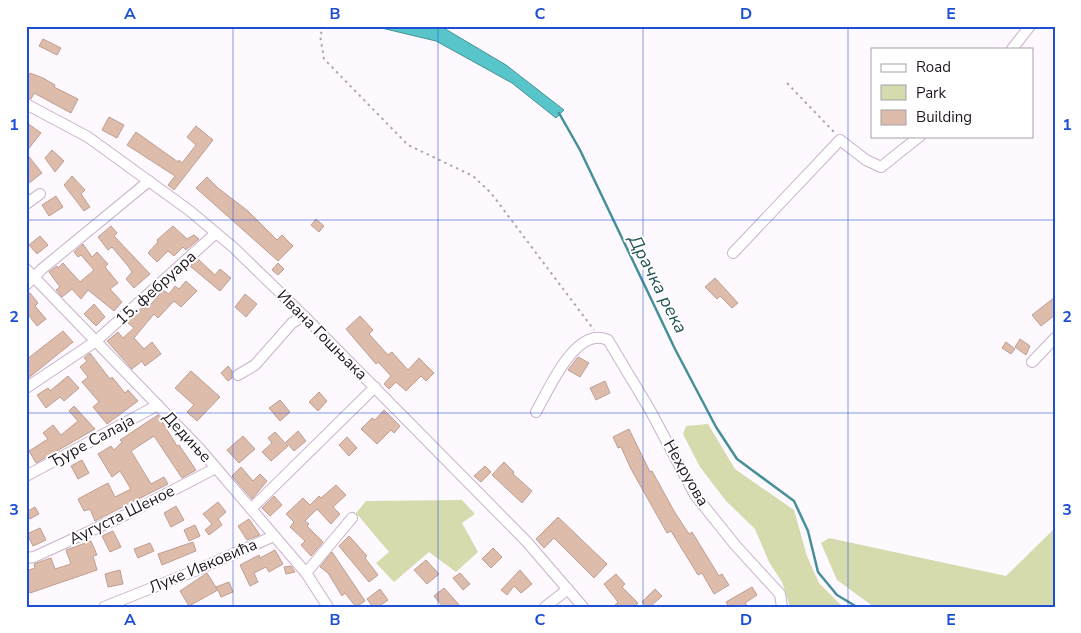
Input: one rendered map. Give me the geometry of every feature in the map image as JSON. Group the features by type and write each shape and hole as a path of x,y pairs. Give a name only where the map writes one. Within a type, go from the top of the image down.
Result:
{"street":[{"path":"1013,48 1030,26"},
{"name":"Ивана Гошњака","path":"26,104 88,137 216,233 304,316 375,387 527,542 583,607"},
{"path":"733,253 840,140 866,160 881,167 917,138"},
{"path":"30,281 149,181"},
{"path":"26,204 40,194"},
{"name":"15. фебруара","path":"26,388 96,342 216,233"},
{"name":"Дедиње","path":"26,269 30,281 96,342 216,468 306,574 328,607"},
{"path":"238,375 255,365 292,323 304,316"},
{"path":"536,412 571,352 584,341 604,338"},
{"name":"Нехруова","path":"604,338 650,410 695,495 736,546 780,594 782,607"},
{"path":"1032,362 1055,338"},
{"path":"251,509 375,387"},
{"name":"Ђуре Салаја","path":"26,476 158,405"},
{"name":"Аугуста Шеное","path":"26,558 34,557 125,515 216,468"},
{"path":"306,574 352,518"},
{"name":"Луке Ивковића","path":"104,607 197,570 274,536"},
{"path":"545,607 568,590"}],"path":[{"path":"325,26 320,35 324,59 408,145 473,176 491,193 604,338"},
{"path":"787,84 840,140"}],"green space":[{"path":"708,424 735,469 794,510 807,556 819,583 843,607 790,607 782,582 769,562 755,529 726,501 700,467 683,434 686,426"},
{"path":"462,500 475,514 462,523 478,552 456,572 429,552 394,582 376,563 389,552 356,513 366,501"},
{"path":"1055,528 1055,607 874,607 837,580 821,543 829,538 1006,576"}],"water":[{"path":"373,26 442,27 506,65 564,110 556,118 512,83 436,41"}],"building":[{"path":"43,39 61,48 57,55 39,46"},
{"path":"30,73 43,78 55,85 54,87 78,99 71,113 34,93 31,99 26,97 26,82"},
{"path":"109,117 124,125 117,138 102,130"},
{"path":"26,122 41,133 26,152"},
{"path":"196,126 213,140 174,190 168,185 175,176 127,145 136,132 182,163 196,145 187,137"},
{"path":"52,150 64,161 55,172 45,158"},
{"path":"26,153 42,173 29,183 26,180"},
{"path":"72,176 85,190 81,194 90,207 84,211 64,185"},
{"path":"207,177 248,211 277,240 282,235 293,246 278,261 196,188"},
{"path":"56,196 63,207 49,216 42,205"},
{"path":"316,219 324,226 319,232 311,225"},
{"path":"111,226 117,233 114,236 150,274 134,288 126,279 132,272 128,266 112,247 108,250 98,237"},
{"path":"173,226 187,239 194,235 199,239 186,250 183,247 174,256 168,251 157,262 148,253 158,242 157,240"},
{"path":"40,236 48,245 37,254 29,245"},
{"path":"83,244 92,257 97,252 108,264 105,267 118,283 110,289 122,302 114,311 88,290 81,299 72,289 62,297 56,290 60,287 49,272 57,266 58,268 63,263 80,282 94,270 81,255 78,257 74,252"},
{"path":"198,259 215,275 220,269 231,278 220,291 190,266"},
{"path":"278,263 284,269 278,275 272,270"},
{"path":"715,278 738,303 732,308 720,296 717,299 705,287"},
{"path":"186,281 197,291 181,307 174,301 158,318 154,314 134,338 144,349 152,342 161,354 145,366 142,361 132,369 107,341 118,332 123,338 134,328 127,322 144,307 147,309 163,290 169,294 175,286 179,289"},
{"path":"30,293 38,303 35,306 46,319 37,326 26,312 26,296"},
{"path":"245,294 257,304 246,317 235,307"},
{"path":"1055,297 1055,315 1041,326 1032,315"},
{"path":"94,304 105,317 96,326 84,314"},
{"path":"360,316 373,330 369,334 388,355 392,352 408,370 419,358 434,373 426,381 421,376 406,391 396,382 389,389 384,384 391,376 378,362 376,364 346,329"},
{"path":"63,331 73,342 26,380 26,360"},
{"path":"1020,339 1030,346 1026,355 1015,347"},
{"path":"1006,342 1015,349 1011,354 1002,348"},
{"path":"90,353 110,379 112,377 125,393 128,390 138,401 107,424 93,407 99,402 82,382 88,377 80,367 87,361 84,358"},
{"path":"578,357 589,363 580,377 568,370"},
{"path":"228,366 232,371 232,378 228,381 221,373"},
{"path":"191,371 220,397 197,421 187,412 194,405 175,388"},
{"path":"68,376 79,388 64,401 60,397 46,408 37,395 48,388 50,391"},
{"path":"605,381 610,393 596,400 590,388"},
{"path":"319,392 327,401 318,411 309,402"},
{"path":"280,400 290,412 280,421 269,408"},
{"path":"74,406 95,429 36,463 29,451 48,439 43,433 53,425 61,435 78,421 69,411"},
{"path":"384,410 400,426 394,433 391,430 377,444 361,429 372,418 375,420"},
{"path":"158,415 177,446 179,445 196,470 182,478 154,436 131,451 151,484 164,477 168,484 95,521 90,509 84,511 78,499 108,483 115,497 131,489 120,471 112,477 98,454 111,446 114,450 122,442 120,440"},
{"path":"629,429 650,472 652,471 674,511 689,534 692,532 719,576 722,574 729,585 714,594 702,573 698,575 671,531 667,533 631,469 621,447 618,448 613,437"},
{"path":"298,431 306,441 294,451 286,442"},
{"path":"275,432 288,446 271,461 262,452 272,443 268,438"},
{"path":"243,436 255,449 239,463 227,450"},
{"path":"347,437 357,448 349,456 339,445"},
{"path":"82,460 89,473 78,479 71,466"},
{"path":"504,462 514,472 513,474 532,491 522,503 492,475"},
{"path":"485,466 491,472 481,482 474,476"},
{"path":"241,467 253,481 260,474 267,481 252,499 232,476"},
{"path":"336,485 346,495 333,507 340,514 331,524 317,509 305,521 309,524 307,526 323,542 311,556 301,545 305,541 290,527 294,522 286,514 303,498 310,505 319,496 321,498"},
{"path":"274,496 282,505 270,516 262,508"},
{"path":"218,502 226,512 218,519 222,525 209,535 205,530 212,524 203,514"},
{"path":"176,506 184,520 171,527 164,513"},
{"path":"35,507 39,514 30,519 26,512"},
{"path":"558,517 607,564 594,578 554,538 544,548 536,539"},
{"path":"249,519 260,535 247,540 238,526"},
{"path":"195,525 200,536 189,541 184,530"},
{"path":"40,528 46,540 33,546 27,534"},
{"path":"113,531 121,547 110,552 102,536"},
{"path":"349,536 367,556 365,558 378,575 369,582 339,546"},
{"path":"91,541 97,555 93,556 97,570 30,593 26,586 26,571 35,568 34,564 51,558 55,569 71,564 66,550"},
{"path":"193,542 196,551 162,565 158,554"},
{"path":"150,543 154,551 138,558 134,549"},
{"path":"493,548 502,557 491,568 482,559"},
{"path":"275,550 283,564 269,572 266,567 254,573 258,582 250,586 240,565 259,555 260,558"},
{"path":"332,552 365,601 356,607 345,593 342,596 328,573 320,567"},
{"path":"426,560 439,574 427,584 414,570"},
{"path":"291,566 295,572 286,574 284,567"},
{"path":"120,570 123,584 108,587 105,574"},
{"path":"520,570 532,584 521,593 514,586 507,595 501,590"},
{"path":"207,573 217,589 216,587 229,582 233,592 221,597 218,590 189,606 180,591"},
{"path":"460,573 470,584 463,590 453,578"},
{"path":"616,574 625,584 622,587 638,603 635,607 613,607 618,602 604,584"},
{"path":"752,587 757,595 745,603 748,607 729,607 726,602"},
{"path":"444,588 461,607 443,607 434,596"},
{"path":"380,589 388,600 378,607 373,607 367,599"},
{"path":"655,589 662,596 650,607 646,607 642,602"}],"waterway":[{"name":"Драчка река","path":"559,113 580,150 675,349 716,427 737,459 794,501 808,531 818,572 837,595 857,607"}]}
